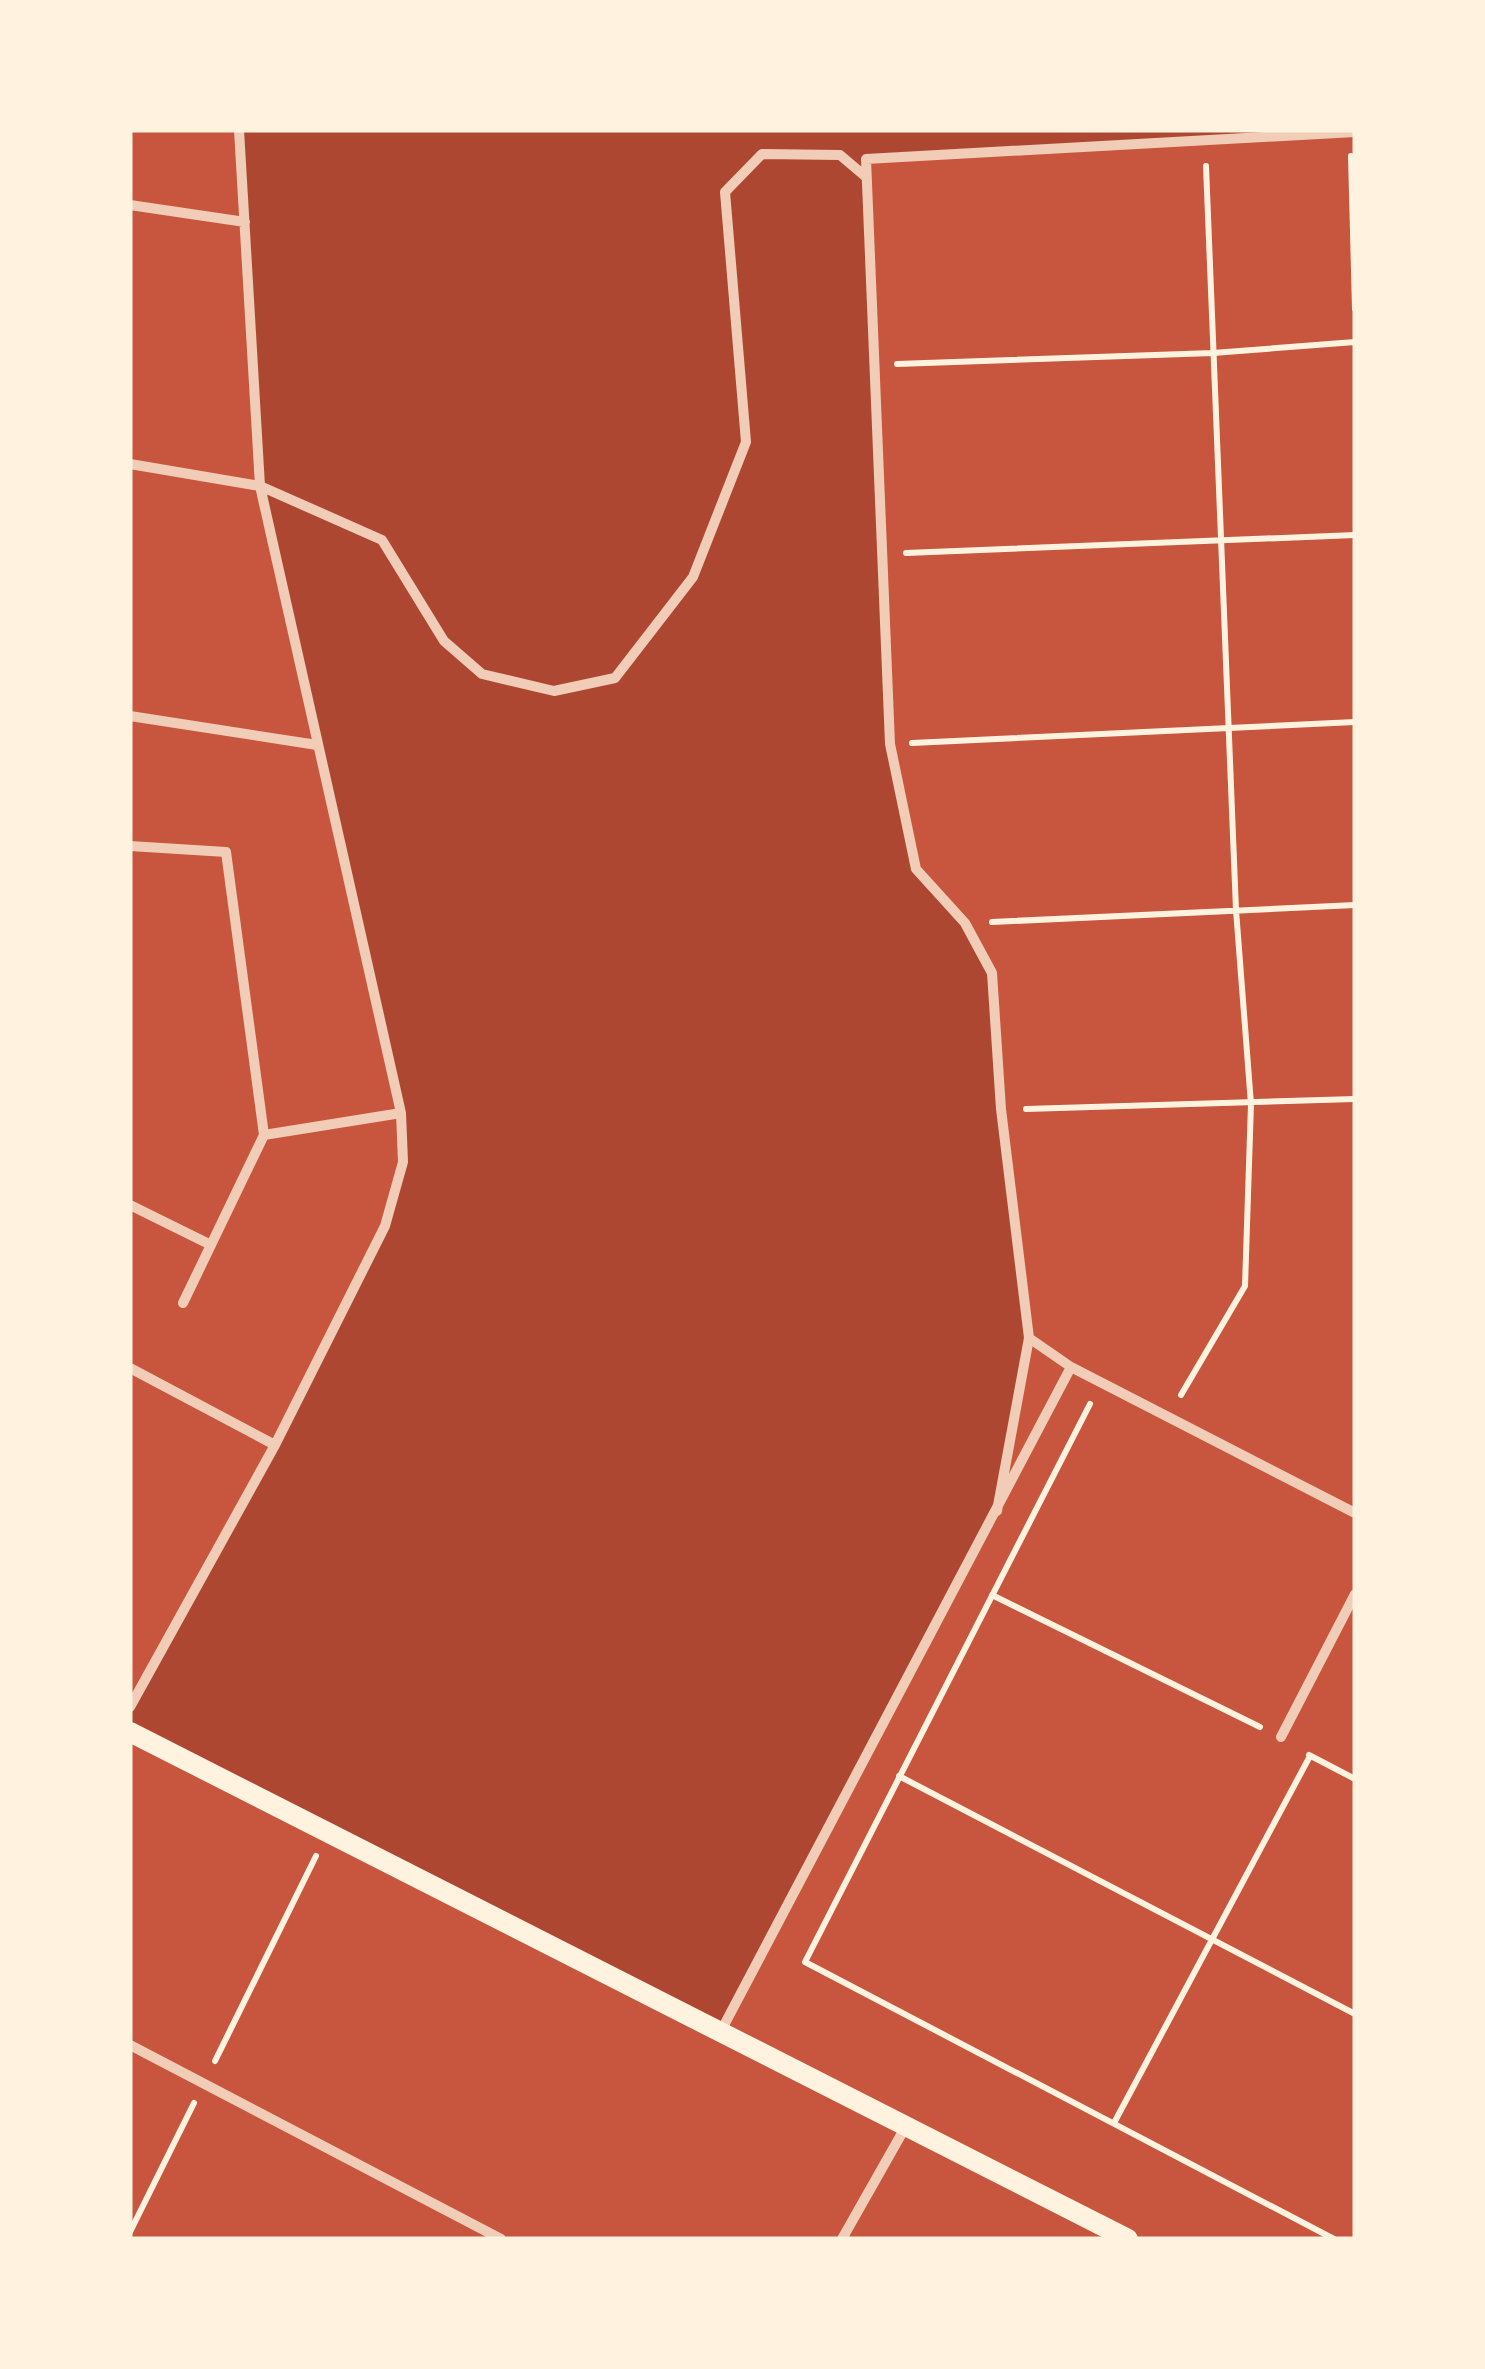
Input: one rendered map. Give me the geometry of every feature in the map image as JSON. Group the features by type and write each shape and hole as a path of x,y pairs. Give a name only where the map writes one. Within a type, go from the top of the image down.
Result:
{"main road":[{"path":"130,1732 1128,2239"}],"street":[{"path":"130,1707 275,1445 385,1226 403,1162 401,1112 260,486 239,130"},
{"path":"997,1511 1029,1338 1002,1109 992,973 965,923 916,869 890,744 866,159 1353,132"},
{"path":"130,464 260,486 382,540 444,641 482,674 554,690 615,678 693,576 746,442 726,192 762,154 840,154 866,178"},
{"path":"130,205 245,222"},
{"path":"130,716 317,746"},
{"path":"130,846 226,852 264,1135 183,1303"},
{"path":"264,1135 401,1112"},
{"path":"130,1206 212,1245"},
{"path":"1029,1338 1071,1367 1355,1513"},
{"path":"722,2030 1071,1367"},
{"path":"130,1368 275,1445"},
{"path":"1280,1737 1355,1594"},
{"path":"130,2045 501,2239"},
{"path":"842,2239 907,2125"}],"path":[{"path":"1353,132 1355,309"},
{"path":"1168,1417 1245,1286 1251,1104 1236,910 1205,140"},
{"path":"873,365 1213,353 1355,342"},
{"path":"880,554 1355,535"},
{"path":"890,744 1355,722"},
{"path":"965,923 1355,905"},
{"path":"1002,1109 1355,1099"},
{"path":"1101,1382 806,1962 1334,2239"},
{"path":"992,1594 1280,1737 1355,1779"},
{"path":"1114,2123 1310,1756"},
{"path":"898,1776 1355,2014"},
{"path":"130,2232 328,1833"}],"shaded area":[{"path":"238,130 1327,130 866,159 890,744 916,869 965,923 992,973 1029,1338 997,1511 721,2031 130,1732 130,1707 275,1445 385,1226 403,1162 401,1113 260,486"}]}
